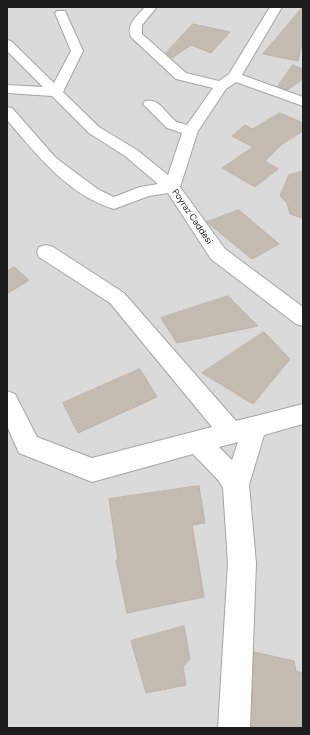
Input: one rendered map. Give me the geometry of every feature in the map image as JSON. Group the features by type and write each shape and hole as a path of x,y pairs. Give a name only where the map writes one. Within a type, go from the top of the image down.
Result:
{"street":[{"path":"151,7 136,25 136,35 181,76 221,86"},
{"name":"Poyraz Caddesi","path":"276,7 234,77 221,86 190,131 172,187 218,254 303,318"},
{"path":"56,92 77,51 61,13"},
{"path":"7,44 94,130 131,153 172,187"},
{"path":"234,77 301,98"},
{"path":"7,89 56,92"},
{"path":"150,104 172,124 190,131"},
{"path":"7,111 50,161 93,194 114,203 146,191 172,187"},
{"path":"46,252 117,298 231,432"},
{"path":"7,401 28,445 92,470 303,414"},
{"path":"234,728 242,563 236,485 255,426"},
{"path":"197,442 228,473 236,485"}],"shaded area":[{"path":"7,7 303,7 303,728 7,728"}],"building":[{"path":"303,7 303,39 298,61 263,54"},
{"path":"193,24 230,32 211,53 191,45 172,58 166,53"},
{"path":"293,65 303,69 303,79 287,90 278,86"},
{"path":"280,113 303,123 303,131 282,144 265,161 278,169 255,187 222,168 253,147 232,136 245,125 252,129"},
{"path":"303,171 303,218 290,214 287,203 280,196 289,175"},
{"path":"239,210 279,244 252,259 207,222"},
{"path":"14,267 29,280 7,294 7,272"},
{"path":"228,296 258,326 177,343 161,318"},
{"path":"264,332 290,359 253,404 202,373"},
{"path":"140,369 157,397 78,433 63,403"},
{"path":"199,486 205,523 192,525 204,597 127,613 116,560 118,560 109,499"},
{"path":"184,626 190,659 183,667 186,685 146,693 131,641"},
{"path":"254,652 294,661 296,671 303,673 303,728 252,728"}]}
